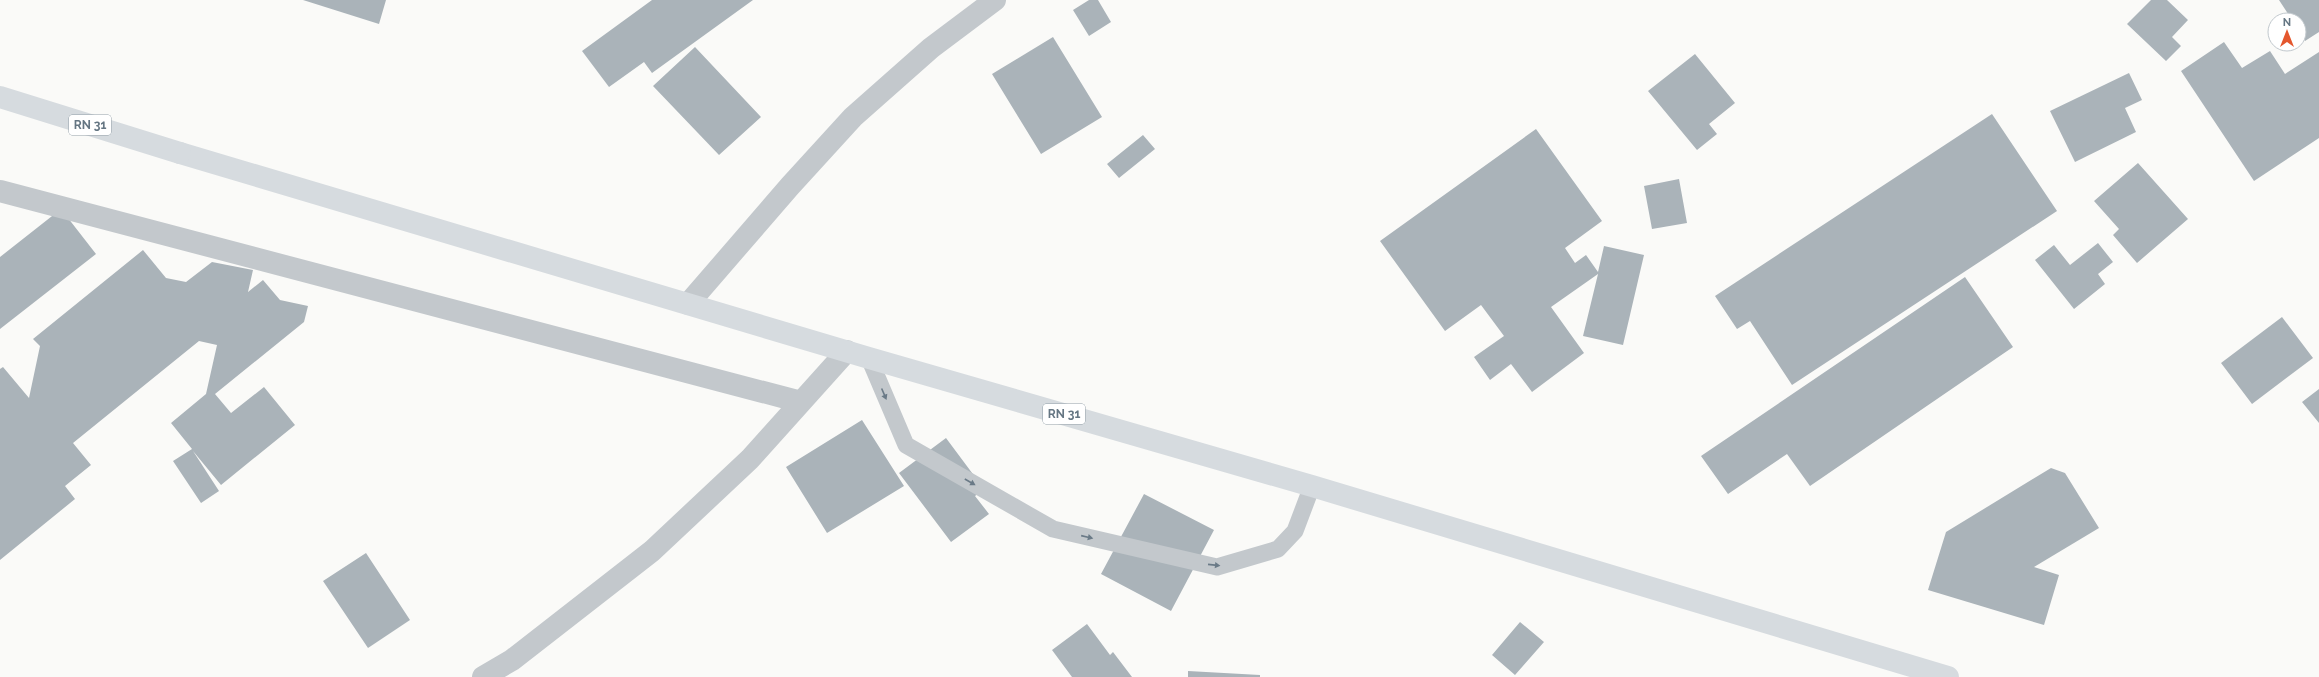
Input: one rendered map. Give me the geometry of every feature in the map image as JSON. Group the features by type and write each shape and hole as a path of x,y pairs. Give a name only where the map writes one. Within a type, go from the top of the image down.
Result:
{"main road":[{"name":"RN 31","path":"0,97 180,153 869,358 1312,486 1948,677"},
{"name":"RN 31","path":"0,108 180,153"}],"street":[{"path":"688,304 790,186 853,117 931,48 995,0"},
{"path":"0,190 800,402"},
{"path":"483,677 512,660 652,551 750,459 847,351"}],"lane":[{"path":"869,358 906,445 1053,529 1217,567 1278,549 1295,531 1312,486"}],"building":[{"path":"303,0 386,0 379,24"},
{"path":"652,0 753,0 652,73 644,62 609,87 582,51"},
{"path":"1089,0 1098,0 1111,22 1089,36 1073,10"},
{"path":"2151,0 2167,0 2188,20 2172,37 2181,46 2166,61 2127,24"},
{"path":"2279,0 2319,0 2319,32 2307,40 2307,12 2287,12"},
{"path":"1053,37 1102,117 1041,154 992,74"},
{"path":"2224,42 2242,68 2271,52 2285,74 2319,52 2319,138 2254,181 2181,71"},
{"path":"695,47 761,117 719,155 653,86"},
{"path":"1695,54 1735,103 1709,124 1717,134 1697,150 1648,91"},
{"path":"2129,73 2142,100 2125,108 2136,132 2075,162 2050,111"},
{"path":"1992,114 2057,211 1792,385 1750,321 1737,329 1715,296"},
{"path":"1536,129 1602,221 1565,248 1575,263 1586,255 1598,272 1604,246 1644,255 1623,345 1583,336 1598,274 1551,307 1584,353 1532,392 1511,364 1490,380 1474,357 1504,336 1481,305 1445,331 1380,241"},
{"path":"1143,135 1155,149 1119,178 1107,164"},
{"path":"2138,163 2188,219 2137,263 2113,235 2119,229 2094,201"},
{"path":"1679,179 1687,223 1652,229 1644,186"},
{"path":"61,209 96,254 0,329 0,257"},
{"path":"2098,243 2113,262 2098,274 2105,284 2074,309 2035,260 2054,245 2070,265"},
{"path":"143,250 166,278 186,282 212,262 253,270 248,292 263,280 280,300 308,306 304,322 215,394 231,413 264,387 295,425 221,485 193,451 219,491 201,503 173,461 192,449 171,423 206,394 217,345 199,341 73,443 91,465 65,486 75,499 0,560 0,369 3,367 29,398 40,346 33,339"},
{"path":"1965,277 2013,347 1810,486 1787,454 1728,494 1701,456"},
{"path":"2282,317 2313,358 2252,404 2221,363"},
{"path":"2319,389 2319,423 2302,402"},
{"path":"862,420 904,486 827,533 786,467"},
{"path":"946,438 984,489 975,496 989,514 951,542 899,473"},
{"path":"2051,468 2065,473 2099,528 2034,567 2059,575 2044,625 1928,590 1946,532"},
{"path":"1144,494 1214,530 1171,611 1101,574"},
{"path":"366,553 410,620 368,648 323,581"},
{"path":"1520,622 1544,642 1515,675 1492,655"},
{"path":"1087,624 1110,655 1113,652 1132,677 1072,677 1052,650"},
{"path":"1188,671 1260,675 1260,677 1188,677"}]}
